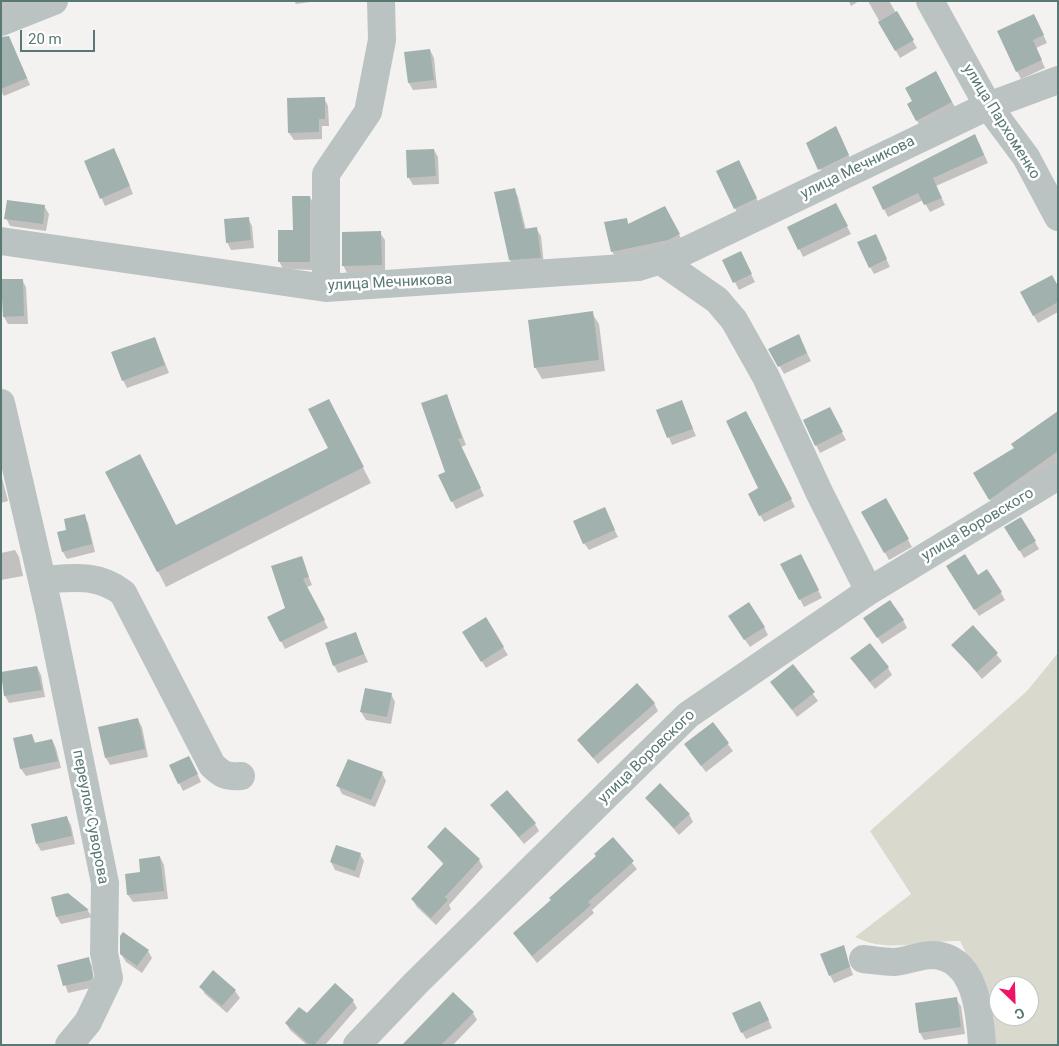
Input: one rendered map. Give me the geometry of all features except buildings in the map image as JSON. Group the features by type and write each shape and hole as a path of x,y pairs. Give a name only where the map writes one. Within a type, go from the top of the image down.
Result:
{"street":[{"path":"1,22 54,1"},
{"path":"326,288 326,174 368,112 382,40 381,1"},
{"name":"улица Пархоменко","path":"930,1 988,106 1026,157 1058,217"},
{"name":"улица Мечникова","path":"1,241 326,288 638,267 661,261 988,106 1058,80"},
{"path":"661,261 717,300 734,320 766,377 820,494 869,591"},
{"name":"переулок Суворова","path":"1,403 42,580 105,883 104,953 109,978 88,1022 69,1045"},
{"name":"улица Воровского","path":"357,1045 416,984 688,715 869,591 1058,476"},
{"path":"42,580 89,577 104,581 123,592 178,703 212,765 220,774 228,777 241,776"},
{"path":"863,959 894,962 932,955 950,959 963,972 974,989 980,1008 982,1045"}],"shaded area":[{"path":"1058,653 1058,1045 995,1045 994,1026 1039,1026 1039,976 989,976 989,1000 960,941 880,945 855,937 911,894 870,831 1027,691"}]}
